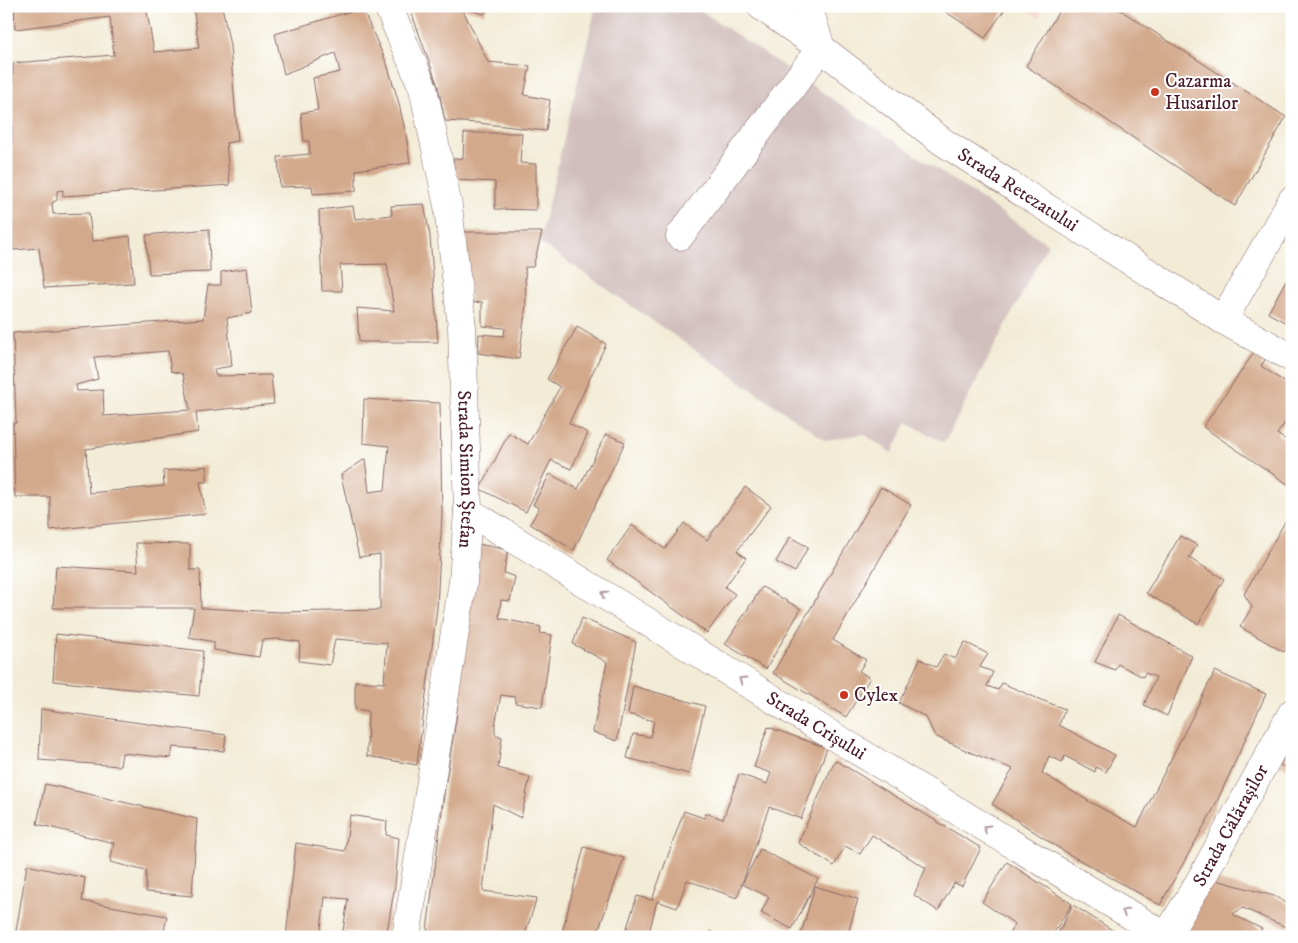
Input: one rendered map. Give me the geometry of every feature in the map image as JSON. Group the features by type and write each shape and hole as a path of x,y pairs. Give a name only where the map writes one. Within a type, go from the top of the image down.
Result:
{"street":[{"name":"Strada Simion Ștefan","path":"388,6 422,88 448,206 462,327 468,510 463,582 406,937"},
{"name":"Strada Retezatului","path":"762,6 821,48 943,142 1223,320 1292,358"},
{"path":"680,236 821,48 808,6"},
{"path":"1223,320 1292,200"},
{"name":"Strada Crișului","path":"468,510 822,730 1166,937"},
{"name":"Strada Călărașilor","path":"1166,937 1201,879 1292,713"}],"shaded area":[{"path":"596,6 694,6 1048,244 944,443 907,422 892,453 864,434 825,440 539,242"},
{"path":"1021,6 1044,6 1039,18"}],"building":[{"path":"14,6 146,6 154,52 199,48 193,6 222,6 230,46 238,141 226,143 230,185 63,196 63,190 57,191 57,200 52,203 53,214 89,213 92,241 130,236 134,283 44,288 39,248 13,250 11,204 13,63 114,55 110,17 15,29"},
{"path":"409,6 488,6 484,14 462,8 488,62 530,66 524,95 550,100 546,131 445,121 438,86"},
{"path":"937,6 1007,6 985,38"},
{"name":"Cazarma Husarilor","path":"1062,6 1114,6 1286,117 1235,206 1026,66"},
{"path":"362,8 387,64 406,134 410,163 356,170 356,191 313,194 312,186 280,187 278,157 310,154 309,141 304,141 301,113 318,110 313,78 340,72 335,53 284,74 275,34"},
{"path":"464,133 522,133 520,163 536,164 536,210 495,209 495,182 456,180 453,159 463,158"},
{"path":"424,204 430,236 438,342 359,342 357,308 394,311 387,264 340,265 342,291 322,291 319,210 353,206 355,219 392,215 391,206"},
{"path":"209,229 210,272 149,274 146,235"},
{"path":"464,232 542,232 533,267 525,267 526,305 519,359 478,353 479,334 504,336 505,328 482,326 482,302 471,303"},
{"path":"247,268 252,313 227,318 232,366 214,369 216,376 271,375 274,404 196,412 198,432 86,449 89,493 164,486 163,471 207,466 207,482 200,482 206,514 50,530 50,497 15,497 13,423 16,423 13,333 203,319 208,285 221,285 221,272","holes":["168,351 171,371 183,374 190,410 104,416 103,390 77,391 76,385 98,379 94,357"]},
{"path":"1286,280 1292,284 1292,326 1268,313"},
{"path":"577,327 606,344 569,423 588,433 571,469 551,460 526,512 480,489 509,433 528,444 560,387 547,379"},
{"path":"1255,351 1266,358 1261,366 1292,387 1292,413 1277,434 1292,444 1292,487 1203,427"},
{"path":"364,399 440,403 442,514 437,608 417,765 367,756 368,711 355,709 355,681 384,683 387,643 335,639 330,665 299,661 300,642 278,639 262,640 259,657 214,650 214,642 189,637 194,608 53,608 56,566 138,571 136,543 190,544 190,570 200,570 201,608 280,612 380,610 380,554 359,557 341,475 365,459 369,492 385,490 389,446 363,443"},
{"path":"606,434 625,442 574,550 530,524 539,508 533,505 550,474 578,489"},
{"path":"745,487 771,506 737,551 746,558 725,587 735,594 707,633 607,560 632,525 665,549 684,523 707,540"},
{"path":"881,487 911,505 833,640 866,660 859,671 870,678 846,717 773,673"},
{"path":"1286,520 1292,523 1292,638 1284,652 1240,627 1252,607 1244,594"},
{"path":"1180,536 1197,545 1189,558 1224,579 1198,624 1146,593"},
{"path":"790,537 808,547 795,572 776,562"},
{"path":"478,544 508,550 504,573 515,577 510,601 501,600 499,618 541,627 540,633 552,635 542,707 515,703 515,697 501,695 495,725 495,734 502,737 498,768 530,777 521,818 493,804 483,891 537,898 524,937 464,937 427,931"},
{"path":"762,587 801,609 766,669 725,644"},
{"path":"1118,615 1192,656 1167,716 1144,705 1156,677 1145,673 1143,677 1118,664 1115,670 1095,662"},
{"path":"582,618 636,642 617,741 593,732 607,662 573,644"},
{"path":"56,634 203,651 199,696 53,681"},
{"path":"965,642 988,654 980,667 993,672 987,686 998,690 1002,683 1065,709 1059,725 1115,755 1106,772 1096,767 1095,772 1065,756 1062,762 1049,756 1042,773 1137,827 1215,671 1266,694 1214,808 1160,905 1065,852 992,804 1013,769 935,736 926,717 899,703 920,659 936,667 944,654 955,659"},
{"path":"633,686 705,706 689,774 627,758 633,734 650,737 654,721 628,714"},
{"path":"41,709 226,735 224,751 173,747 171,758 122,753 120,766 39,760"},
{"path":"768,727 827,748 801,819 769,807 737,898 687,880 677,908 657,901 648,937 624,937 637,896 652,900 684,811 704,818 706,813 723,819 739,774 767,784 771,773 754,767"},
{"path":"1292,742 1292,771 1280,765"},
{"path":"835,760 981,848 962,886 954,883 938,911 914,895 926,868 872,835 860,854 845,846 834,866 798,843"},
{"path":"45,784 197,819 192,896 146,892 146,871 110,862 114,843 37,824"},
{"path":"350,815 387,821 386,835 399,838 395,885 386,937 375,937 343,931 348,899 325,897 320,937 286,937 296,843 345,851"},
{"path":"584,847 624,858 596,937 561,937"},
{"path":"760,849 818,879 792,929 761,913 769,897 742,884"},
{"path":"1007,862 1072,904 1051,937 1007,937 1015,924 982,902"},
{"path":"27,865 85,878 82,901 167,916 163,937 15,937"},
{"path":"1209,878 1274,896 1292,906 1292,918 1288,928 1243,908 1232,914 1262,929 1257,937 1195,937 1184,930"},
{"path":"815,886 858,899 847,937 800,937"},
{"path":"1073,905 1123,937 1056,937"},
{"path":"710,931 720,937 707,937"}],"place":[{"name":"Cazarma Husarilor","path":"1155,92"},
{"name":"Cylex","path":"844,695"}]}
